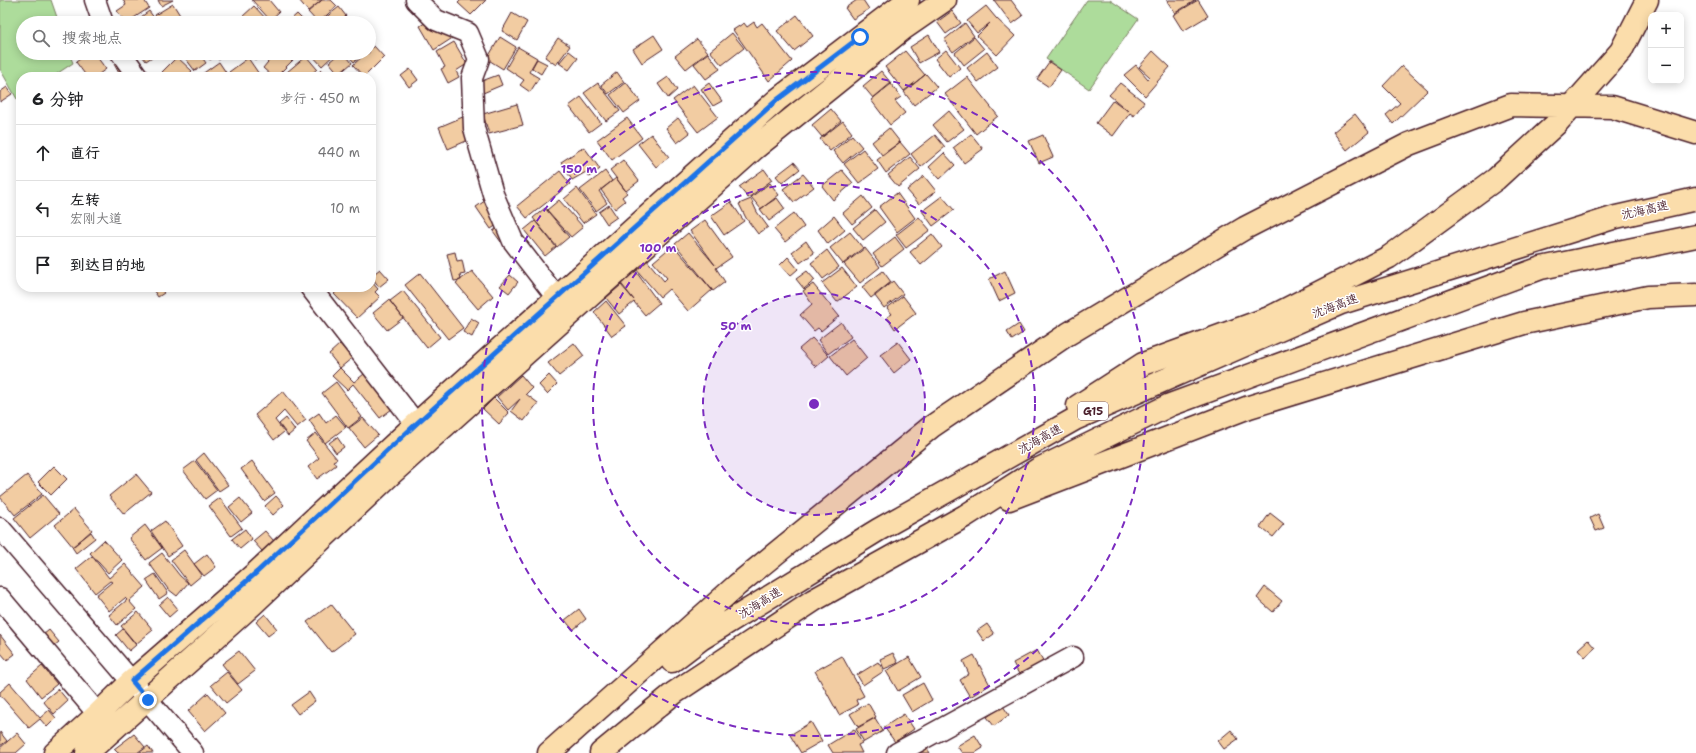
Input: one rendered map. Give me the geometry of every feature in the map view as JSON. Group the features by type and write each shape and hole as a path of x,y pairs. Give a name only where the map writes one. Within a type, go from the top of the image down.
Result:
{"main road":[{"path":"55,753 132,681 257,572 416,424 777,100 908,0"},
{"path":"87,753 148,700 253,604 391,474 754,149 903,29 945,0"},
{"path":"951,489 1143,364 1269,318 1388,257 1496,179 1556,124 1621,51 1647,0"},
{"path":"549,753 737,586 925,432 1068,334 1245,228 1409,144 1511,105 1612,107 1696,133"},
{"name":"沈海高速","path":"553,753 701,639 878,530 1075,419 1341,303 1616,217 1696,199"},
{"name":"G15","path":"601,753 674,693 814,600 965,516 1037,470 1170,405 1541,268 1696,236"},
{"path":"965,516 1249,407 1524,323 1648,297 1696,290"},
{"path":"1648,297 1696,295"}],"street":[{"path":"95,0 101,16"},
{"path":"416,0 436,20 468,33 478,59 472,78 474,128 493,194 513,241 557,298"},
{"path":"126,60 134,72"},
{"path":"314,292 416,424"},
{"path":"0,528 193,753"},
{"path":"0,598 98,714"},
{"path":"896,753 1073,657"}],"green space":[{"path":"0,0 51,0 57,16 16,16 16,60 72,60 73,63 60,72 16,72 16,97 0,69"},
{"path":"1087,0 1110,0 1138,19 1089,89 1046,59"}],"building":[{"path":"123,0 144,0 149,8 137,16 121,16 117,11 126,5"},
{"path":"158,0 173,0 161,6"},
{"path":"252,0 269,0 279,12 274,16 266,16"},
{"path":"299,0 322,0 308,11"},
{"path":"322,0 331,0 337,6 326,16 312,16 308,12"},
{"path":"461,0 486,0 471,15 458,3"},
{"path":"857,0 863,0 869,9 853,19 845,8"},
{"path":"994,0 1011,0 1023,16 1012,24"},
{"path":"1196,0 1175,13 1167,1"},
{"path":"1198,0 1208,16 1183,31 1173,15"},
{"path":"173,4 180,16 156,16"},
{"path":"254,6 263,16 243,16"},
{"path":"986,6 1015,36 997,55 977,36 990,23 977,33 967,21"},
{"path":"339,7 346,16 328,16"},
{"path":"149,11 153,16 142,16"},
{"path":"952,11 961,23 946,34 937,22"},
{"path":"512,13 527,22 517,40 502,31"},
{"path":"439,14 454,37 434,50 420,26"},
{"path":"797,15 813,36 794,51 777,31"},
{"path":"754,22 757,27 762,23 792,61 769,81 733,30 744,23 747,27"},
{"path":"965,23 974,36 953,52 944,40"},
{"path":"732,33 744,48 722,65 710,51"},
{"path":"654,35 663,49 642,63 633,49"},
{"path":"929,35 939,52 919,63 910,47"},
{"path":"500,37 516,47 503,69 487,59"},
{"path":"974,37 984,49 964,65 955,53"},
{"path":"558,38 570,46 556,65 545,57"},
{"path":"697,39 708,52 686,69 675,56"},
{"path":"454,42 467,64 456,71 459,77 448,83 441,69 445,67 437,52"},
{"path":"518,47 537,58 529,72 539,78 530,92 520,85 524,80 506,68"},
{"path":"376,48 384,57 369,72 359,72 353,65 358,60 376,60"},
{"path":"946,50 960,68 949,77 935,59"},
{"path":"569,51 578,58 569,70 559,63"},
{"path":"905,51 925,75 904,91 885,67"},
{"path":"1153,51 1170,67 1145,96 1124,75 1136,65 1148,79 1150,77 1139,67"},
{"path":"987,52 998,67 978,82 967,68"},
{"path":"708,53 720,69 706,79 694,64"},
{"path":"537,59 547,64 541,74 532,68"},
{"path":"79,60 99,60 106,69 102,72 83,72 76,62"},
{"path":"121,60 126,60 126,72 118,72 114,64"},
{"path":"174,60 180,60 192,71 191,72 162,72"},
{"path":"187,60 204,60 206,63 195,71"},
{"path":"245,60 249,60 258,72 229,72"},
{"path":"270,60 293,60 281,72 267,72 263,68"},
{"path":"301,60 309,60 317,69 314,72 287,72"},
{"path":"316,60 328,60 322,66"},
{"path":"331,60 350,60 352,63 341,72 337,72 329,62"},
{"path":"219,62 226,72 205,72"},
{"path":"1049,62 1061,70 1049,87 1037,79"},
{"path":"1402,66 1428,90 1393,124 1386,115 1400,103 1383,86"},
{"path":"410,69 418,80 409,87 401,76"},
{"path":"881,71 891,83 873,98 863,86"},
{"path":"617,72 624,82 608,94 601,85"},
{"path":"926,74 937,87 914,105 904,92"},
{"path":"498,75 502,85 483,93 479,82"},
{"path":"668,77 677,90 668,98 658,84"},
{"path":"967,77 998,116 976,134 945,94"},
{"path":"626,82 640,101 624,113 610,95"},
{"path":"598,83 620,111 606,121 584,93"},
{"path":"709,83 722,101 713,106 701,89"},
{"path":"1120,83 1144,102 1134,116 1130,113 1113,136 1096,123 1113,100 1128,111 1109,95"},
{"path":"891,84 901,97 895,101 905,113 890,125 871,100"},
{"path":"693,85 718,117 698,132 673,100"},
{"path":"7,87 12,94 0,102 0,92"},
{"path":"581,97 601,123 589,132 569,106"},
{"path":"517,104 523,125 489,134 483,114"},
{"path":"831,109 841,121 822,137 812,125"},
{"path":"949,111 964,129 947,142 933,125"},
{"path":"1355,114 1369,132 1347,150 1333,132"},
{"path":"465,116 473,138 448,149 439,127"},
{"path":"627,118 642,138 612,160 597,140"},
{"path":"678,118 690,133 677,143 666,128"},
{"path":"843,121 852,133 830,151 820,139"},
{"path":"889,128 900,142 882,155 872,142"},
{"path":"651,134 669,157 656,167 638,144"},
{"path":"971,134 983,149 964,163 953,148"},
{"path":"852,135 862,147 843,163 833,151"},
{"path":"935,135 945,147 921,167 911,154"},
{"path":"1043,135 1053,157 1039,163 1029,141"},
{"path":"900,142 910,154 886,173 877,160"},
{"path":"584,147 600,169 589,177 586,172 572,180 561,162"},
{"path":"863,149 878,169 859,183 844,164"},
{"path":"944,153 955,165 940,179 929,167"},
{"path":"910,157 920,169 898,187 888,175"},
{"path":"623,160 639,181 626,191 610,170"},
{"path":"794,162 800,169 782,183 776,176"},
{"path":"764,169 772,180 748,198 739,187"},
{"path":"842,170 853,183 833,200 822,186"},
{"path":"560,171 570,184 527,218 517,206"},
{"path":"605,171 612,181 599,191 607,203 596,211 580,190"},
{"path":"803,174 814,187 794,202 783,189"},
{"path":"924,176 936,191 919,204 907,190"},
{"path":"616,178 627,193 622,197 625,201 615,209 601,190"},
{"path":"770,183 779,195 761,209 751,197"},
{"path":"577,188 596,214 583,223 564,199"},
{"path":"897,193 915,218 897,232 879,207"},
{"path":"492,196 507,218 491,229 476,207"},
{"path":"863,196 872,208 852,224 843,213"},
{"path":"942,196 954,210 933,226 922,211"},
{"path":"777,198 785,209 769,221 760,209"},
{"path":"751,199 757,212 768,227 758,234 746,218 739,204"},
{"path":"559,200 583,227 571,237 547,210"},
{"path":"731,202 744,221 724,235 711,216"},
{"path":"609,205 617,217 607,224 599,212"},
{"path":"545,208 569,237 557,247 533,218"},
{"path":"875,210 885,222 863,240 853,228"},
{"path":"794,213 804,227 785,242 774,229"},
{"path":"834,216 845,230 828,244 818,230"},
{"path":"919,217 930,230 906,248 896,235"},
{"path":"705,220 732,257 716,268 725,282 713,291 675,244 688,233 715,265 690,231"},
{"path":"535,221 556,247 545,256 524,230"},
{"path":"503,224 511,234 501,242 493,231"},
{"path":"850,232 863,248 843,264 830,248"},
{"path":"932,234 942,247 921,265 910,252"},
{"path":"895,237 904,249 882,266 873,254"},
{"path":"806,241 814,253 800,263 792,252"},
{"path":"673,245 712,290 688,311 669,289 660,297 635,268 646,259 664,281 667,278 653,262"},
{"path":"865,248 880,267 860,283 844,264"},
{"path":"827,250 839,267 823,279 811,263"},
{"path":"455,252 457,261 462,260 465,274 460,275 461,280 454,281 447,254"},
{"path":"788,257 798,269 790,276 780,265"},
{"path":"842,268 857,287 837,302 822,283"},
{"path":"380,269 389,279 379,287 376,283 376,272"},
{"path":"634,269 659,303 645,315 634,302 619,314 606,298 621,285 634,300 619,281"},
{"path":"472,271 493,296 478,309 456,283"},
{"path":"807,271 815,280 804,289 796,279"},
{"path":"883,271 891,282 871,298 862,287"},
{"path":"1005,271 1015,293 999,301 989,279"},
{"path":"420,273 463,328 448,339 405,285"},
{"path":"510,275 518,282 509,293 500,286"},
{"path":"893,281 903,294 884,308 875,296"},
{"path":"813,284 839,316 821,331 818,328 814,331 800,315 812,304 803,291"},
{"path":"403,291 440,337 427,348 390,301"},
{"path":"154,292 164,293 158,297"},
{"path":"336,292 375,292 380,297 357,318 334,294"},
{"path":"903,296 916,313 895,329 887,317 892,314 887,308"},
{"path":"389,300 403,318 387,330 373,313"},
{"path":"606,301 626,326 612,336 594,312"},
{"path":"471,318 479,323 472,337 463,332"},
{"path":"841,322 851,337 828,354 818,340"},
{"path":"1019,324 1024,332 1012,340 1007,332"},
{"path":"812,338 829,356 816,367 799,349"},
{"path":"852,339 867,358 846,376 830,356"},
{"path":"898,342 911,359 894,373 880,355"},
{"path":"574,343 584,356 559,376 548,363"},
{"path":"340,344 352,358 340,368 329,354"},
{"path":"340,368 354,382 364,374 392,409 380,418 353,384 347,390 332,376"},
{"path":"521,375 532,388 526,394 538,403 524,421 511,411 520,399 508,410 497,397"},
{"path":"549,375 557,384 547,394 539,385"},
{"path":"336,382 362,417 348,428 322,393"},
{"path":"283,391 306,420 297,427 284,411 275,420 284,432 274,440 255,415"},
{"path":"494,398 509,413 499,424 483,409"},
{"path":"319,413 326,423 336,415 346,427 325,443 309,420"},
{"path":"286,418 295,430 288,436 279,424"},
{"path":"363,418 378,435 364,447 349,428"},
{"path":"316,433 337,459 333,461 336,465 317,479 308,467 319,458 306,441"},
{"path":"337,437 344,447 336,453 329,443"},
{"path":"204,453 228,485 219,491 196,460"},
{"path":"195,461 217,490 205,499 183,470"},
{"path":"252,461 275,493 264,501 241,469"},
{"path":"54,466 67,479 51,495 38,482"},
{"path":"136,474 151,492 124,514 109,496"},
{"path":"27,475 42,494 15,515 0,497"},
{"path":"43,495 59,514 30,538 14,518"},
{"path":"276,496 284,505 273,515 265,506"},
{"path":"220,498 242,528 231,536 209,506"},
{"path":"240,498 252,513 241,522 229,507"},
{"path":"74,509 92,530 73,547 55,525"},
{"path":"1270,513 1284,524 1273,537 1260,527"},
{"path":"1598,514 1604,528 1596,531 1590,518"},
{"path":"165,521 182,546 168,556 151,531"},
{"path":"145,525 162,548 146,560 129,538"},
{"path":"245,529 252,539 240,549 232,539"},
{"path":"265,531 274,541 262,551 253,541"},
{"path":"91,532 95,538 76,553 72,547"},
{"path":"104,540 122,560 108,573 90,553"},
{"path":"184,550 202,575 190,585 171,560"},
{"path":"162,553 180,576 188,583 177,596 168,589 149,563"},
{"path":"207,554 216,567 204,576 194,564"},
{"path":"92,556 109,578 125,564 145,587 129,601 136,609 117,625 109,615 127,600 125,598 109,611 96,595 112,582 110,581 95,593 76,569"},
{"path":"155,574 168,593 159,599 146,580"},
{"path":"1265,587 1282,601 1273,612 1257,598"},
{"path":"168,597 178,609 169,617 159,605"},
{"path":"331,604 355,634 331,652 307,622"},
{"path":"579,609 586,619 573,630 565,620"},
{"path":"138,612 153,630 136,644 121,626"},
{"path":"265,614 277,629 268,636 256,622"},
{"path":"987,624 994,634 984,641 977,631"},
{"path":"123,629 136,645 129,651 116,635"},
{"path":"49,630 59,642 46,652 37,640"},
{"path":"0,635 15,654 7,660 0,652"},
{"path":"1588,640 1595,648 1585,657 1578,649"},
{"path":"1037,650 1044,662 1020,676 1013,663"},
{"path":"239,651 255,671 238,684 222,664"},
{"path":"893,653 898,663 884,669 880,659"},
{"path":"974,655 990,685 970,697 960,680 969,674 963,661"},
{"path":"842,656 864,696 856,700 858,705 839,715 815,671"},
{"path":"909,657 921,677 898,691 886,671"},
{"path":"878,662 884,671 863,685 857,675"},
{"path":"42,666 57,684 41,697 27,679"},
{"path":"227,672 242,690 226,703 211,685"},
{"path":"10,683 40,718 49,710 56,718 47,727 40,719 29,728 0,695 0,692"},
{"path":"923,683 932,700 912,712 902,695"},
{"path":"58,689 68,701 54,714 43,701"},
{"path":"309,692 315,701 298,714 291,705"},
{"path":"208,693 225,713 205,731 188,711"},
{"path":"868,703 876,717 858,727 850,714"},
{"path":"1003,706 1009,715 994,726 987,717"},
{"path":"904,714 914,729 895,742 884,727"},
{"path":"875,718 883,731 864,742 856,729"},
{"path":"811,722 822,741 801,753 790,735"},
{"path":"854,729 862,743 858,745 862,753 833,753 828,745"},
{"path":"1231,730 1238,739 1224,749 1218,741"},
{"path":"0,732 7,741 0,746"},
{"path":"17,733 26,744 16,753 0,753 0,748"},
{"path":"134,734 145,747 137,753 118,753 114,749"},
{"path":"975,735 983,748 975,753 962,753 957,746"},
{"path":"925,745 930,753 912,753"},
{"path":"148,746 153,753 139,753"}],"route":[{"path":"148,700 132,681 257,572 416,424 777,100 860,37"}]}
